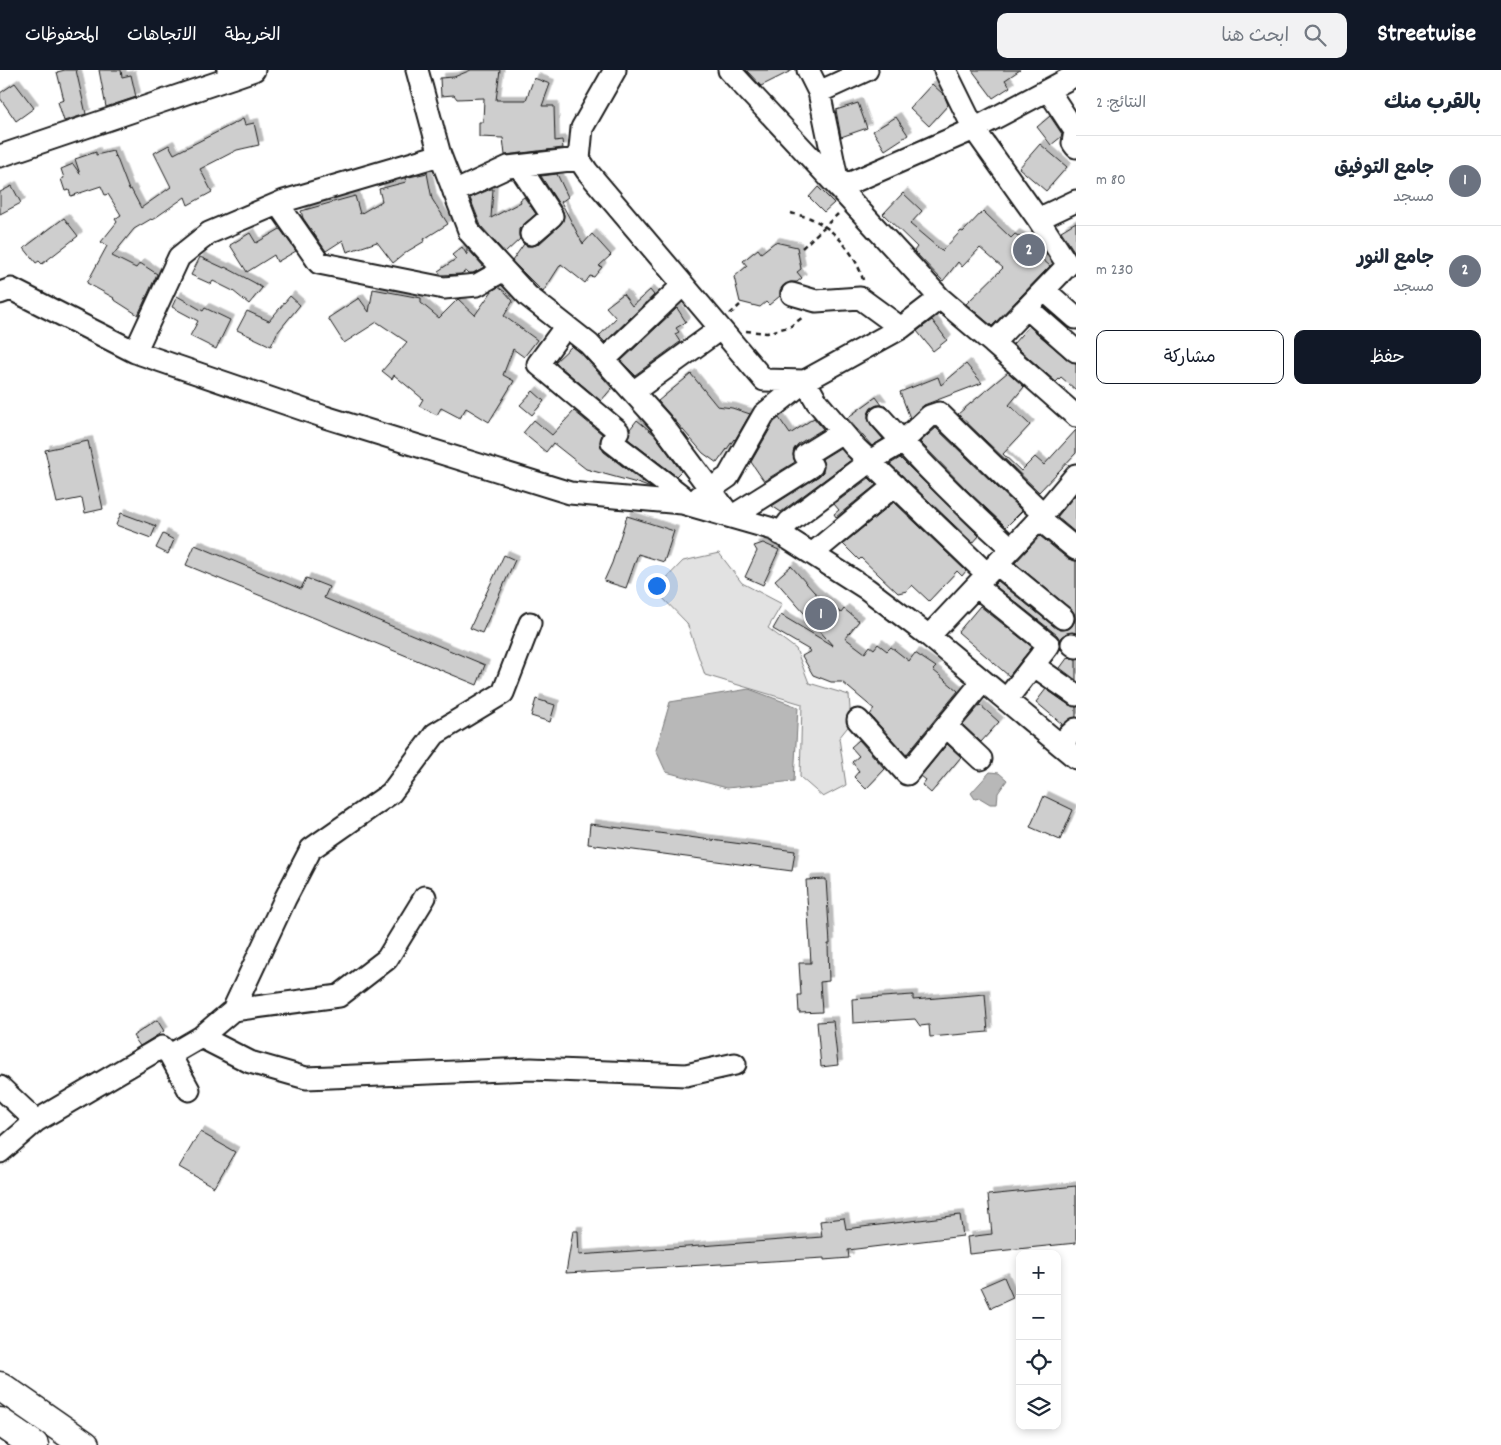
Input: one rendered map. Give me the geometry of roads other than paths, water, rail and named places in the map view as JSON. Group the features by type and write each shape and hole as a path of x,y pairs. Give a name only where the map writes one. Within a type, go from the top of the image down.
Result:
{"highway":[{"path":"0,1386 85,1445"},
{"path":"0,1422 34,1445"}],"street":[{"path":"0,156 229,74 254,70"},
{"path":"417,70 440,155 470,233 528,296 589,344 604,360 661,423 731,517"},
{"path":"615,70 582,128 579,159 586,171 683,285 729,324 764,380 805,381"},
{"path":"728,70 940,298 1076,416"},
{"path":"808,70 819,92 839,188"},
{"path":"819,92 867,70"},
{"path":"945,70 974,129 1038,220 1068,265 1071,273 1044,290 993,343"},
{"path":"839,188 974,129 1076,75"},
{"path":"1048,90 1075,131 1075,145"},
{"path":"135,352 179,257 209,233 278,204 440,155"},
{"path":"454,192 508,167 579,159"},
{"path":"519,166 552,216 531,234"},
{"path":"1038,220 1076,201"},
{"path":"278,204 319,262 444,288 477,284 504,270"},
{"path":"604,360 683,285"},
{"path":"4,287 135,352 325,417 570,493 685,504 773,529 867,589 929,636 1076,758"},
{"path":"1044,290 1076,318"},
{"path":"792,294 816,301 860,298 866,300 901,328"},
{"path":"685,504 728,477 764,414 805,381 901,328 940,298"},
{"path":"1027,308 1076,352"},
{"path":"632,392 729,324"},
{"path":"566,326 538,364 618,431 612,442 682,496 685,504"},
{"path":"805,381 817,402 842,432 987,575 1049,645 1006,700"},
{"path":"780,534 789,522 870,461 902,442 930,416 939,413 1076,549"},
{"path":"880,417 984,525 1011,548"},
{"path":"731,517 812,466 805,455 842,432"},
{"path":"929,636 1041,516 1076,475"},
{"path":"812,554 895,485"},
{"path":"987,575 1063,618"},
{"path":"170,1055 201,1037 232,1010 311,849 391,793 435,734 504,693 530,623"},
{"path":"1033,665 1076,696"},
{"path":"858,720 907,774 983,681"},
{"path":"946,726 981,759"},
{"path":"1060,744 1076,729"},
{"path":"232,1010 338,996 387,960 425,897"},
{"path":"201,1037 250,1062 306,1078 531,1069 686,1075 734,1064"},
{"path":"0,1152 36,1121 162,1047 170,1055 189,1090"},
{"path":"0,1087 36,1121"}],"place":[{"name":"جامع النور","path":"1029,250"},
{"name":"جامع التوفيق","path":"821,614"}]}
